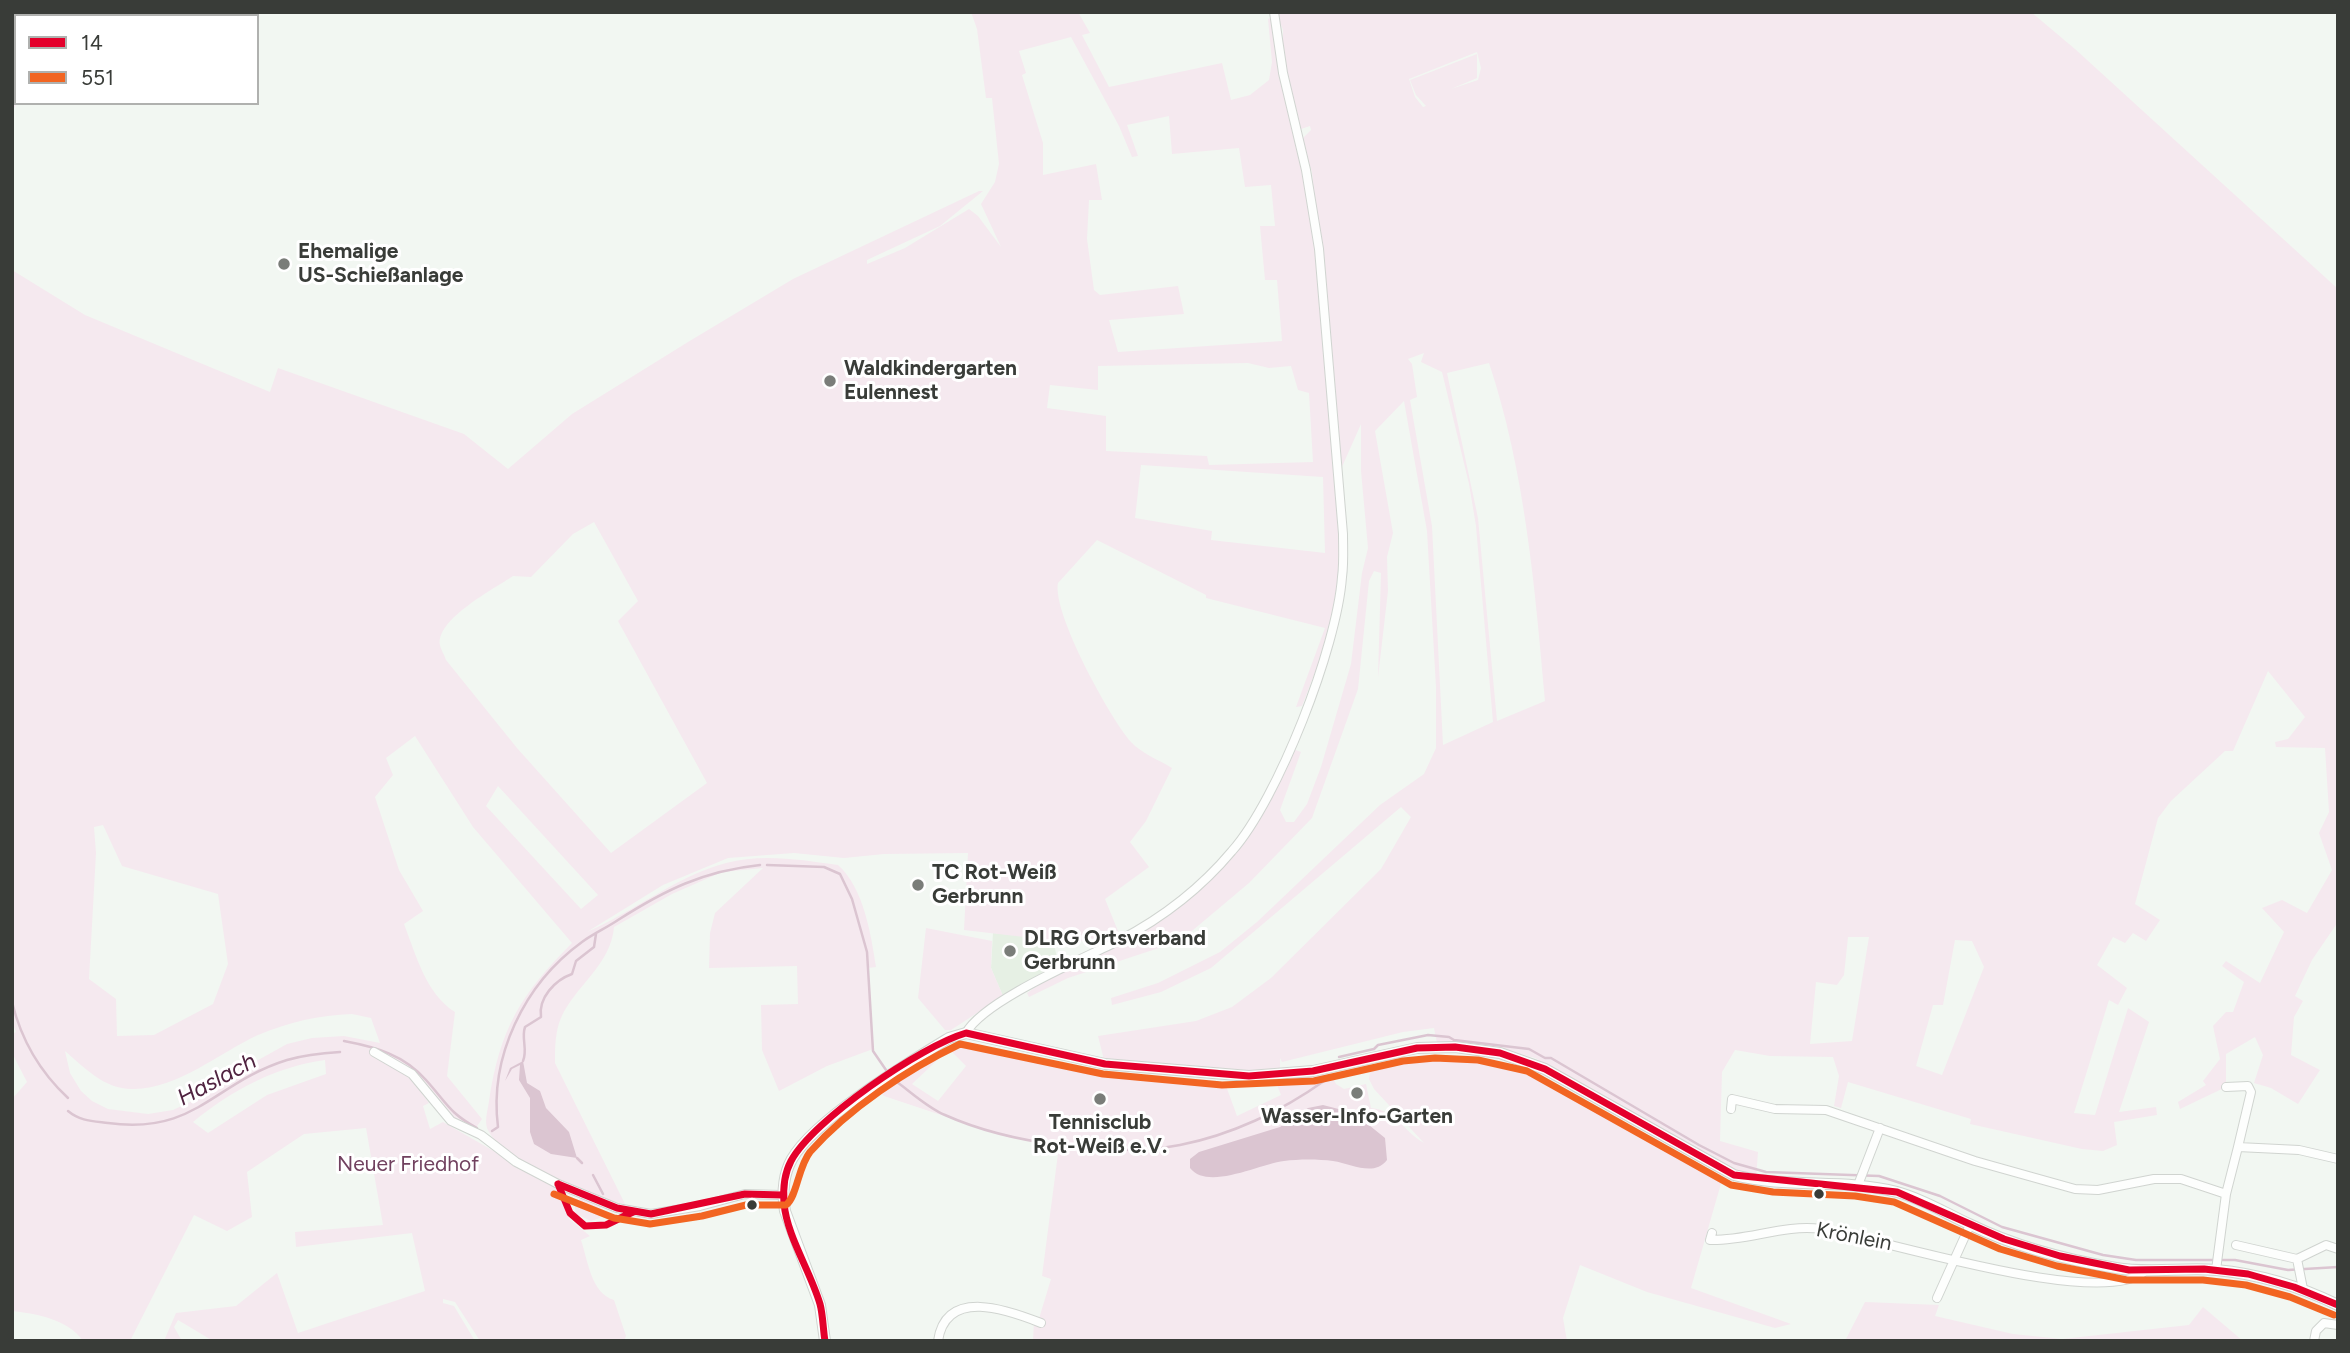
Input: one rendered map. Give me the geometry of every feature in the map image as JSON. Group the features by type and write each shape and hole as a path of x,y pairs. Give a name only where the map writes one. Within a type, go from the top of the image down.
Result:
{"street":[{"path":"825,1341 820,1305 782,1195 785,1175 793,1157 855,1100 897,1071 958,1035 1025,988 1148,925 1208,877 1233,851 1259,814 1277,781 1315,684 1340,592 1343,534 1319,249 1306,170 1283,73 1274,12"},
{"path":"958,1035 1105,1064 1249,1076 1312,1071 1417,1048 1455,1047 1500,1053 1545,1069 1734,1175 1763,1182 1858,1185 1920,1200 1970,1225 2048,1252 2144,1272 2216,1270 2302,1283 2338,1305"},
{"path":"374,1052 412,1074 451,1121 480,1134 516,1162 558,1184 634,1212 675,1212 745,1194 782,1195"},
{"path":"2216,1270 2226,1194 2251,1092 2248,1086 2226,1087"},
{"path":"1731,1110 1733,1089"},
{"path":"1731,1100 1775,1109 1826,1110 1975,1161 2075,1189 2098,1190 2154,1179 2182,1179 2226,1194"},
{"path":"1858,1185 1880,1128"},
{"path":"2238,1147 2299,1150 2338,1159"},
{"path":"1937,1298 1970,1225"},
{"name":"Krönlein","path":"1710,1239 1742,1240 1804,1227 2012,1272 2084,1282 2113,1283 2136,1278 2144,1272"},
{"path":"2236,1245 2297,1261 2326,1245 2338,1249"},
{"path":"2297,1261 2302,1283"},
{"path":"938,1341 940,1329 947,1319 970,1306 1002,1309 1041,1323"},
{"path":"2314,1341 2316,1331 2324,1323 2338,1325"}],"shaded area":[{"path":"993,933 1053,939 1058,963 1003,996 991,968"},
{"path":"523,1061 527,1083 540,1091 546,1108 569,1132 577,1158 551,1154 534,1144 530,1132 530,1098 519,1080 520,1065 512,1069 505,1081 510,1068"},
{"path":"1323,1105 1354,1113 1385,1138 1387,1160 1376,1168 1369,1169 1327,1160 1290,1160 1221,1177 1198,1174 1190,1168 1190,1159 1199,1152 1280,1127 1308,1108"}],"green space":[{"path":"12,12 141,12 14,14 16,105 12,112"},
{"name":"Neuer Friedhof","path":"971,12 1078,12 1090,33 1082,35 1109,87 1222,63 1231,100 1250,95 1269,80 1272,62 1268,19 1272,17 1278,67 1304,175 1318,263 1339,527 1341,581 1324,649 1302,706 1296,707 1325,628 1206,598 1206,595 1097,540 1058,583 1064,617 1084,665 1122,730 1140,750 1172,768 1146,821 1130,842 1149,867 1105,899 1120,936 1097,947 1092,938 1076,943 964,930 968,853 884,854 844,858 794,853 728,858 663,885 587,932 690,876 726,863 768,858 838,865 847,875 860,899 872,941 876,967 868,968 873,1049 827,1066 779,1091 762,1050 761,1005 798,1004 797,966 709,968 710,933 715,913 763,868 722,872 672,894 614,927 611,941 600,964 567,1006 561,1018 556,1034 555,1063 625,1204 571,1187 531,1167 499,1144 487,1128 486,1116 494,1075 507,1032 526,996 572,943 473,827 415,736 386,758 393,775 375,797 399,870 423,911 404,924 429,984 436,995 455,1012 447,1076 482,1119 475,1129 456,1121 406,1065 376,1050 413,1081 429,1103 423,1106 430,1129 443,1122 555,1186 569,1219 590,1236 581,1240 588,1266 600,1291 614,1300 626,1336 624,1341 480,1341 455,1302 443,1299 443,1303 454,1306 475,1341 213,1341 178,1320 174,1327 182,1341 164,1341 176,1313 236,1306 277,1273 298,1333 425,1291 412,1233 296,1247 295,1232 383,1225 366,1128 304,1134 247,1172 252,1217 227,1231 194,1215 130,1341 83,1341 61,1323 12,1311 12,1099 27,1082 12,1053 12,1034 16,1032 12,1022 12,270 85,315 270,392 278,368 464,434 508,469 572,414 793,279 979,191 983,191 940,226 867,260 867,264 905,248 969,209 978,216 1001,247 981,204 995,182 999,164 992,98 986,98 977,29","holes":["1071,37 1119,126 1132,157 1138,156 1127,125 1169,116 1172,154 1239,148 1245,187 1271,185 1275,226 1260,226 1265,280 1277,280 1282,341 1118,352 1109,320 1184,314 1178,286 1100,295 1094,290 1087,239 1089,200 1102,200 1096,164 1043,175 1043,143 1022,75 1026,73 1019,51","1248,363 1269,368 1291,366 1298,390 1309,393 1313,462 1209,465 1207,456 1106,451 1106,416 1047,408 1050,385 1098,390 1098,366","1141,465 1323,477 1325,553 1211,540 1212,531 1135,518","594,522 638,601 618,621 707,783 611,853 517,748 446,660 440,645 441,635 447,625 480,597 513,576 531,577 573,534","498,786 598,895 581,909 486,806","103,825 122,866 218,894 228,964 213,1004 154,1035 117,1036 116,999 89,979 96,853 94,827","352,1014 371,1018 380,1043 344,1036 312,1038 287,1044 215,1084 190,1102 173,1110 148,1114 108,1109 92,1101 81,1091 70,1073 65,1051 96,1077 114,1086 134,1089 151,1087 183,1076 258,1035 281,1026","325,1060 326,1074 267,1095 208,1133 193,1122 239,1090 289,1068"]},
{"path":"1276,12 2031,12 2338,289 2338,922 2312,960 2295,996 2303,1001 2294,1017 2291,1055 2320,1070 2298,1104 2271,1088 2254,1083 2263,1055 2255,1037 2226,1054 2226,1087 2180,1109 2178,1102 2206,1085 2203,1081 2220,1059 2213,1026 2226,1012 2233,1012 2244,982 2222,966 2226,961 2260,983 2284,932 2262,908 2282,900 2307,913 2332,870 2319,833 2329,812 2325,748 2276,747 2275,742 2288,739 2305,717 2268,671 2233,751 2225,751 2171,801 2158,818 2135,904 2160,920 2146,941 2133,933 2125,943 2113,937 2097,965 2127,988 2118,1005 2109,1000 2074,1113 2095,1115 2128,1008 2149,1022 2119,1112 2156,1107 2157,1115 2114,1122 2117,1145 2103,1151 2082,1149 1970,1124 1971,1119 1848,1082 1841,1108 1834,1106 1839,1076 1833,1057 1770,1056 1735,1050 1722,1072 1720,1141 1758,1152 1756,1179 1724,1166 1535,1058 1493,1047 1437,1043 1434,1028 1403,1032 1282,1062 1280,1058 1280,1071 1250,1073 1104,1060 1098,1036 1196,1021 1232,1007 1271,978 1381,869 1411,817 1401,807 1211,968 1161,992 1112,1005 1111,998 1158,983 1220,952 1257,922 1380,805 1424,774 1436,748 1436,687 1427,531 1404,401 1375,431 1393,533 1387,557 1388,591 1378,677 1381,573 1374,571 1369,581 1358,689 1312,818 1249,883 1180,941 1068,978 1029,997 1027,993 1051,976 1126,941 1231,858 1293,749 1301,752 1280,810 1286,822 1294,822 1307,804 1321,767 1351,664 1362,573 1368,548 1361,471 1361,424 1341,469 1312,172 1302,142 1311,130 1310,126 1301,129 1283,56 1283,30","holes":["1477,52 1481,68 1478,80 1451,89 1477,78 1477,54 1410,80 1416,95 1426,106 1423,107 1415,97 1409,79","1424,353 1421,362 1442,372 1469,484 1476,526 1493,722 1443,745 1432,526 1410,400 1417,397 1412,364 1408,359","1489,363 1512,445 1527,530 1545,701 1497,721 1478,518 1447,373","1848,937 1869,937 1852,1041 1810,1044 1816,982 1837,985 1844,975","1955,940 1972,941 1984,967 1942,1075 1916,1066 1933,1005 1943,1005"]},
{"path":"926,928 992,941 991,968 1003,996 951,1030 945,1030 918,998"},
{"path":"968,1042 1088,1071 1225,1083 1237,1116 1281,1095 1275,1080 1331,1074 1336,1084 1344,1089 1366,1084 1371,1108 1387,1113 1424,1143 1374,1089 1369,1079 1371,1066 1427,1055 1519,1065 1728,1179 1722,1180 1691,1288 1791,1324 1775,1328 1647,1292 1580,1265 1563,1318 1567,1341 1033,1341 1034,1321 1038,1322 1051,1279 1042,1276 1059,1146 1007,1137 884,1096 879,1091 940,1052","holes":["949,1049 966,1066 938,1101 912,1084"]},
{"path":"582,1198 601,1206 600,1218 591,1221 576,1214 574,1202"},
{"path":"1865,1302 1939,1305 1935,1316 2013,1334 2062,1339 2189,1325 2203,1307 2243,1341 1845,1341"}],"waterway":[{"path":"492,1131 498,1127 499,1074 515,1024 543,979 561,959 586,939 669,891 702,877 760,865"},
{"path":"767,865 824,867 840,874 852,899 867,952 873,1051 886,1070"},
{"path":"523,1061 525,1027 541,1017 545,997 554,985 572,974 576,961 594,947 596,934"},
{"name":"Haslach","path":"12,1002 33,1054 68,1098"},
{"path":"1339,1057 1374,1049 1378,1045 1428,1035 1529,1049 1545,1058 1551,1058 1699,1145 1734,1163 1766,1172 1879,1176 1940,1196 2002,1227 2103,1255 2136,1260 2235,1260 2288,1270 2338,1267"},
{"name":"Haslach","path":"344,1041 378,1049 399,1058 417,1071 454,1112 477,1128"},
{"name":"Haslach","path":"68,1111 82,1119 108,1123 138,1125 163,1121 203,1105 240,1081 287,1060 340,1052"},
{"path":"897,1082 939,1112 970,1125 1029,1140 1093,1149 1124,1150 1180,1145 1218,1135 1273,1112 1324,1081"},
{"path":"577,1158 582,1163"},
{"path":"593,1175 603,1194"}],"transit line":[{"name":"14","path":"825,1341 820,1304 786,1216 784,1187 791,1161 821,1126 870,1086 923,1053 966,1033 1105,1064 1249,1076 1313,1071 1417,1048 1455,1047 1500,1053 1545,1069 1734,1175 1897,1192 2004,1239 2060,1256 2129,1270 2204,1269 2248,1274 2294,1287 2338,1305"},
{"name":"551","path":"554,1194 614,1218 650,1224 702,1216 746,1205 786,1205 793,1195 810,1152 843,1120 920,1065 960,1044 1103,1074 1222,1085 1314,1081 1403,1061 1435,1058 1478,1060 1527,1071 1731,1185 1773,1192 1855,1196 1894,1202 2000,1249 2057,1266 2127,1280 2203,1280 2246,1285 2290,1297 2334,1315"},
{"name":"14","path":"558,1184 617,1208 651,1214 745,1194 782,1195"},
{"name":"14","path":"558,1184 570,1213 585,1226 606,1225 633,1212"}],"place":[{"name":"Ehemalige US-Schießanlage","path":"284,264"},
{"name":"Waldkindergarten Eulennest","path":"830,381"},
{"name":"TC Rot-Weiß Gerbrunn","path":"918,885"},
{"name":"DLRG Ortsverband Gerbrunn","path":"1010,951"},
{"name":"Wasser-Info-Garten","path":"1357,1093"},
{"name":"Tennisclub Rot-Weiß e.V.","path":"1100,1099"}]}
